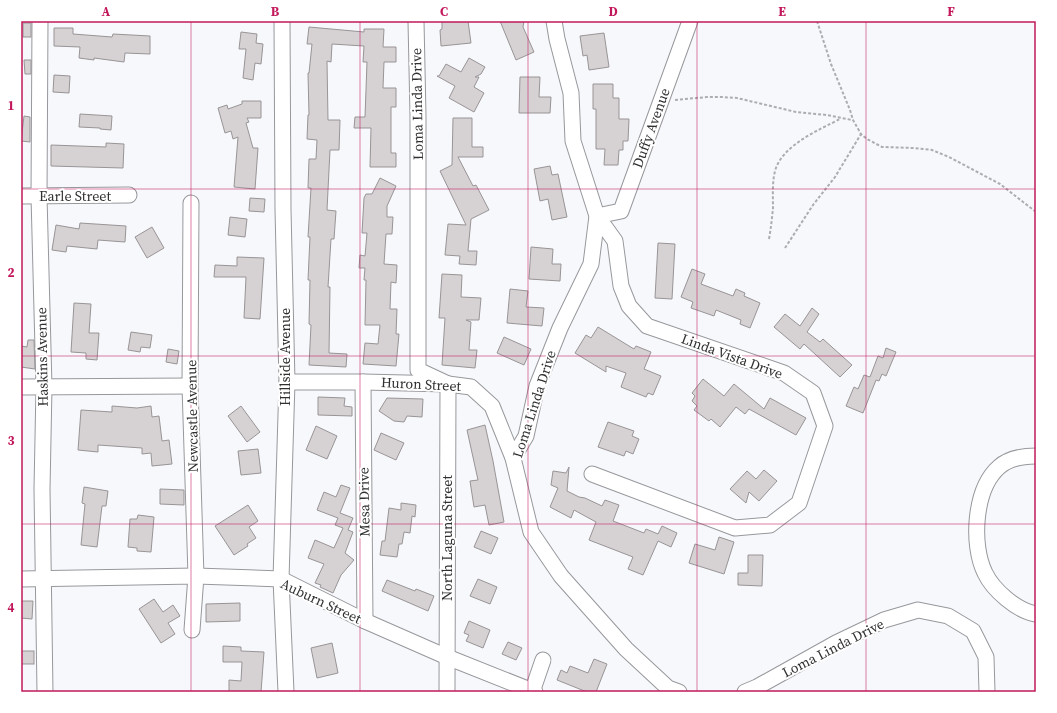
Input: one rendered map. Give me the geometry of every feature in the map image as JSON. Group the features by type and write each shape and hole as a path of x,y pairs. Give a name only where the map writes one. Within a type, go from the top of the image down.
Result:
{"street":[{"name":"Haskins Avenue","path":"40,21 39,196 44,386 42,490 45,692"},
{"name":"Hillside Avenue","path":"282,21 286,382 281,579 286,692"},
{"name":"Loma Linda Drive","path":"416,21 418,116 418,370 448,384"},
{"name":"Loma Linda Drive","path":"554,21 557,39 571,93 574,141 597,216 591,264 560,328 537,386 526,436 513,458 531,532 561,576 626,649 668,688 679,692"},
{"name":"Duffy Avenue","path":"597,216 621,212 690,21"},
{"name":"Earle Street","path":"21,196 129,195"},
{"name":"Newcastle Avenue","path":"191,203 190,386 196,576 192,630"},
{"name":"Linda Vista Drive","path":"592,474 735,528 770,526 799,503 825,426 813,393 784,373 647,326 629,306 622,286 614,241 597,216"},
{"name":"Huron Street","path":"286,382 448,384 471,387 492,406 513,458"},
{"name":"Mesa Drive","path":"363,382 365,622"},
{"name":"North Laguna Street","path":"447,692 448,384"},
{"path":"21,387 190,386"},
{"path":"1036,456 1026,456 1009,461 999,467 990,478 983,491 979,506 977,530 978,554 985,574 999,592 1014,604 1036,614"},
{"name":"Auburn Street","path":"21,579 196,576 281,579 365,622 533,692"},
{"name":"Loma Linda Drive","path":"745,692 757,687 836,643 884,620 918,610 948,616 973,631 986,657 987,692"},
{"path":"533,692 543,660"}],"path":[{"path":"817,21 831,64 848,103 853,120 861,134 882,147 932,150 949,157 1000,184 1036,212"},
{"path":"660,102 722,97 755,101 796,112 827,115 853,120"},
{"path":"770,238 775,170 780,160 799,141 841,118"},
{"path":"785,248 813,206 835,177 861,134"}],"building":[{"path":"442,21 468,21 471,43 441,46 440,30 442,29"},
{"path":"500,21 524,21 523,27 534,52 516,60"},
{"path":"23,23 31,23 31,37 23,37"},
{"path":"309,27 364,32 364,29 384,29 383,47 396,47 396,62 384,62 383,88 396,88 396,107 391,107 391,153 396,153 396,167 370,167 371,128 354,128 355,117 365,117 367,62 363,62 364,46 332,44 331,62 327,61 328,120 340,120 339,150 330,150 327,210 336,211 334,239 331,239 328,287 330,287 329,353 347,354 346,367 309,365 311,325 309,324 310,280 308,280 310,237 308,237 311,188 308,188 309,159 316,159 317,140 307,139 309,115 308,73 312,44 307,44"},
{"path":"54,28 73,28 73,34 112,37 113,34 150,36 150,54 125,53 124,62 94,58 94,60 79,58 80,47 54,46"},
{"path":"241,32 257,34 256,43 263,44 261,64 255,63 253,80 243,78 246,49 239,49"},
{"path":"604,33 609,67 589,70 587,55 583,56 580,36"},
{"path":"469,58 485,67 481,74 475,77 479,77 474,87 484,93 474,112 449,98 455,86 437,76 439,76 446,64 461,72"},
{"path":"24,60 31,60 31,74 25,74"},
{"path":"54,75 70,76 69,93 53,92"},
{"path":"520,77 540,77 539,97 551,97 550,113 519,113"},
{"path":"593,84 613,84 613,98 619,98 619,119 629,119 628,141 623,141 623,150 619,150 618,165 604,165 605,149 596,149 596,109 593,109"},
{"path":"242,101 261,101 261,118 247,118 249,122 246,123 253,148 258,148 255,189 234,187 238,137 233,139 231,131 225,133 218,108 227,105 228,109 242,104"},
{"path":"80,114 112,116 111,130 79,127"},
{"path":"24,116 30,117 30,142 21,141"},
{"path":"453,118 472,118 472,147 483,147 483,157 458,157 473,186 476,185 489,210 471,219 468,251 477,251 476,265 459,264 460,256 445,255 448,224 466,225 440,171 452,165"},
{"path":"106,143 124,144 123,168 51,166 51,145 106,147"},
{"path":"550,166 552,175 558,174 567,217 552,220 548,199 540,201 534,169"},
{"path":"380,178 396,186 387,206 387,217 393,217 392,234 386,234 384,264 397,265 396,283 391,282 390,309 397,309 396,334 399,334 396,366 363,364 365,343 378,344 380,325 365,325 365,268 359,268 360,255 365,256 367,233 362,233 364,198 366,194 372,194"},
{"path":"250,198 265,199 264,212 249,211"},
{"path":"230,217 247,219 245,237 228,235"},
{"path":"80,223 126,226 125,242 98,240 97,249 67,246 66,252 52,250 56,225 79,229"},
{"path":"152,227 164,248 147,258 135,237"},
{"path":"658,243 675,244 672,299 655,298"},
{"path":"531,247 553,249 552,264 561,264 560,281 529,279"},
{"path":"237,257 264,258 260,319 244,318 246,277 214,277 215,265 237,266"},
{"path":"692,269 705,274 701,284 733,296 736,289 745,293 744,296 760,303 750,328 740,324 741,320 716,310 714,316 691,308 693,302 681,297"},
{"path":"442,274 462,275 461,297 481,298 479,320 466,320 471,322 469,350 477,350 475,368 442,365 445,318 439,318"},
{"path":"510,289 528,291 526,307 544,308 542,326 507,323"},
{"path":"74,303 91,304 89,333 99,333 97,360 86,359 86,353 71,352"},
{"path":"812,308 819,314 807,332 820,342 823,339 852,365 840,377 804,344 800,349 774,327 785,314 800,326"},
{"path":"598,327 634,349 636,346 651,352 644,369 661,376 653,395 648,393 646,397 621,387 626,373 606,366 606,372 575,353 586,335 591,338"},
{"path":"131,332 152,335 150,348 141,347 140,352 128,350"},
{"path":"504,337 531,349 524,365 497,353"},
{"path":"28,340 34,340 35,369 21,367 21,346 27,347"},
{"path":"886,348 896,352 886,376 882,374 879,381 876,380 863,413 846,406 854,387 858,389 864,375 870,377 878,356 883,358"},
{"path":"168,349 179,351 177,364 166,362"},
{"path":"703,379 724,396 734,384 764,409 770,398 806,418 796,435 749,409 745,414 736,407 720,427 711,419 709,421 694,410 697,406 692,401 695,396 692,393"},
{"path":"318,397 345,398 344,406 352,407 352,416 318,415"},
{"path":"387,398 423,399 422,417 407,416 404,422 394,421 379,411"},
{"path":"112,406 137,408 151,406 152,417 159,416 162,441 169,440 172,464 152,466 151,453 142,454 142,448 98,445 98,452 78,450 81,410 112,412"},
{"path":"241,406 260,432 247,442 228,416"},
{"path":"608,422 634,431 632,436 639,439 633,454 626,451 624,456 598,447"},
{"path":"485,425 504,522 489,525 485,505 474,507 470,481 478,480 467,430"},
{"path":"316,426 337,436 327,459 306,450"},
{"path":"381,433 404,443 396,460 374,450"},
{"path":"258,449 261,473 241,475 238,451"},
{"path":"569,467 567,491 602,506 605,500 619,505 613,521 644,533 646,529 658,534 662,526 677,533 671,547 658,541 643,575 628,569 633,557 589,540 596,522 574,510 571,518 550,507 558,488 551,485 553,471 566,473"},
{"path":"764,470 777,481 759,501 749,492 746,503 730,489 747,471 756,479"},
{"path":"341,485 350,488 340,513 353,518 348,530 353,532 345,553 354,560 341,575 333,593 315,583 324,564 308,558 315,540 334,548 343,528 335,525 338,518 317,510 324,492 336,497"},
{"path":"84,487 108,491 106,506 102,506 97,547 81,545 85,504 82,503"},
{"path":"160,489 184,490 184,505 160,504"},
{"path":"401,503 416,505 415,517 412,516 410,533 404,532 402,544 399,544 397,557 380,555 382,541 385,541 389,508 401,510"},
{"path":"248,505 258,521 249,527 256,538 247,544 248,546 234,555 215,526"},
{"path":"138,515 154,517 151,552 137,551 137,548 128,547 130,519 137,519"},
{"path":"481,531 498,538 491,554 474,547"},
{"path":"719,537 734,542 724,574 689,563 695,544 715,550"},
{"path":"748,555 763,555 762,586 738,585 738,573 748,573"},
{"path":"478,579 497,587 490,604 470,596"},
{"path":"387,580 415,591 416,589 434,596 428,611 382,591"},
{"path":"154,599 163,612 173,605 180,616 168,623 175,634 161,643 139,609"},
{"path":"21,601 33,601 32,619 21,618"},
{"path":"240,603 240,621 206,622 206,604"},
{"path":"469,621 490,630 483,648 466,641 469,635 464,633"},
{"path":"508,642 522,648 516,660 502,654"},
{"path":"332,643 338,673 317,678 311,648"},
{"path":"223,646 241,647 241,651 264,652 261,692 229,692 229,680 241,681 242,662 223,662"},
{"path":"21,651 34,651 34,664 21,664"},
{"path":"594,659 607,664 596,692 587,692 557,680 561,670 567,673 570,666 588,673"}]}
